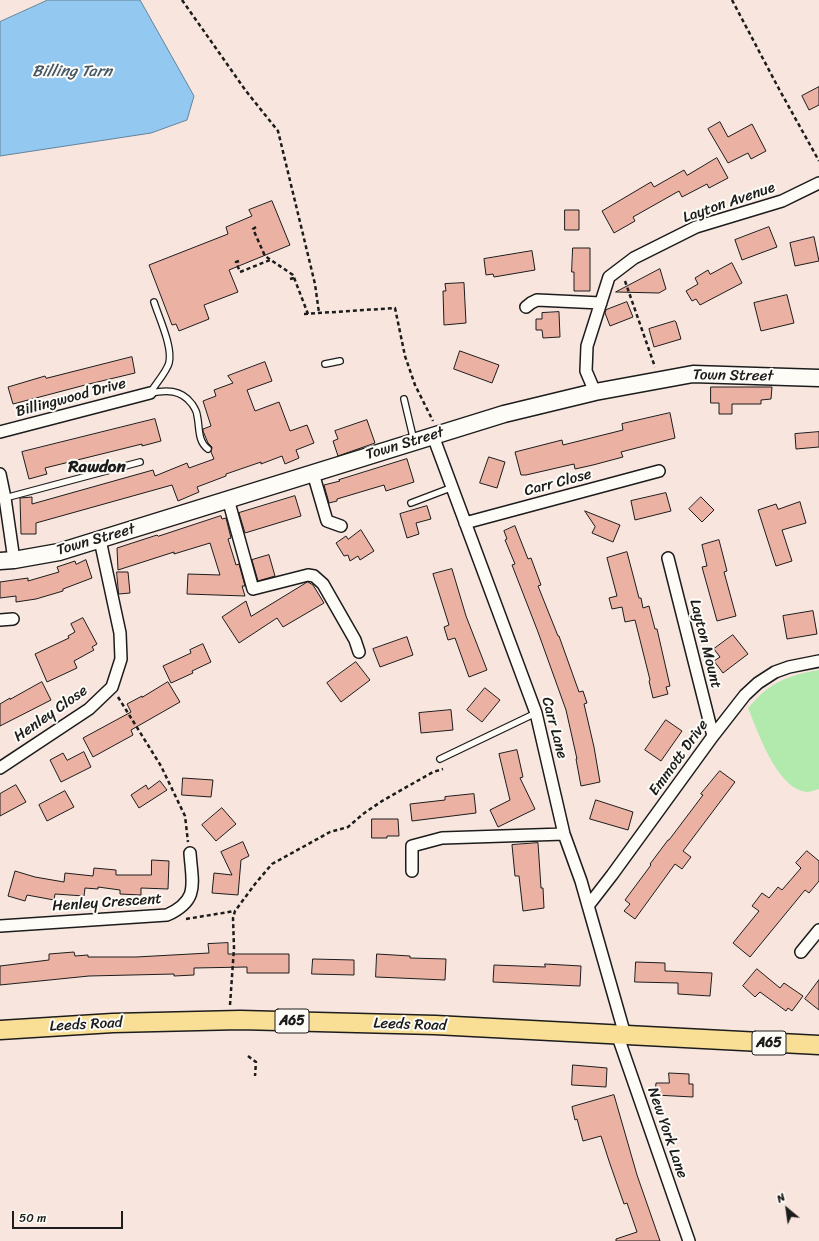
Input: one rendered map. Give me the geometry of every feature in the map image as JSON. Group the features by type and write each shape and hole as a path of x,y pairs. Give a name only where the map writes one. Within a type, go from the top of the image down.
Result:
{"main road":[{"name":"Leeds Road","path":"0,1030 113,1022 228,1020 435,1025 819,1045"}],"street":[{"name":"Layton Avenue","path":"595,392 586,371 587,346 610,277 634,258 696,227 782,201 819,183"},
{"path":"526,307 537,300 601,303"},
{"name":"Town Street","path":"7,561 59,552 504,414 595,392 693,374 819,378"},
{"name":"Billingwood Drive","path":"0,432 150,392"},
{"name":"Carr Lane","path":"436,435 465,523 536,713 564,834 582,881 621,1034"},
{"name":"Carr Close","path":"465,523 659,472"},
{"path":"313,473 327,521 341,526"},
{"path":"0,474 5,498 7,561"},
{"path":"228,500 253,589 308,576 314,576 323,584 355,640 359,652"},
{"name":"Henley Close","path":"0,768 89,709 112,687 121,659 120,633 100,540"},
{"name":"Layton Mount","path":"668,558 713,736"},
{"path":"0,620 13,619"},
{"name":"Emmott Drive","path":"588,906 745,694 774,672 789,666 819,661"},
{"path":"412,871 412,846 442,838 564,834"},
{"name":"Henley Crescent","path":"0,926 167,915 184,905 189,899 192,890 190,853"},
{"path":"801,952 819,930"},
{"name":"New York Lane","path":"621,1034 689,1241"}],"lane":[{"path":"150,392 166,369 170,359 167,342 154,302"},
{"path":"325,364 340,361"},
{"path":"150,392 165,390 174,391 191,402 197,415 198,432 203,444 208,450"},
{"path":"404,399 414,442"},
{"path":"5,498 140,462"},
{"path":"410,503 453,487"},
{"path":"440,759 536,713"}],"path":[{"path":"182,0 246,91 278,131 315,284 320,313"},
{"path":"732,0 819,161"},
{"path":"256,227 253,229 264,256 293,275 308,314"},
{"path":"239,261 236,262 240,272 271,260"},
{"path":"620,269 660,380"},
{"path":"290,279 294,278"},
{"path":"304,314 395,308 405,356 436,435"},
{"path":"120,700 160,766 185,816 190,853"},
{"path":"228,1020 234,948 233,918 235,911 246,895 272,864 330,832 348,827 363,814 382,801 433,772 442,770 447,765"},
{"path":"172,913 183,920 235,911"},
{"path":"248,1056 256,1062 255,1076"}],"green space":[{"path":"819,670 819,789 807,792 796,789 778,770 763,744 748,708 763,692 778,682 798,674"}],"water":[{"name":"Billing Tarn","path":"48,0 140,0 194,96 187,120 151,133 0,156 0,22"}],"building":[{"path":"819,87 819,105 809,110 802,96"},
{"path":"720,122 728,137 752,124 766,151 751,159 748,153 728,163 708,129"},
{"path":"717,158 728,178 709,188 707,184 682,197 679,191 633,217 635,221 614,233 602,211 651,182 654,187 684,170 687,175"},
{"path":"272,201 290,245 229,270 238,292 204,305 209,319 179,331 176,324 172,325 149,265 228,234 226,227 252,216 249,210"},
{"path":"565,210 579,210 579,230 565,230"},
{"path":"769,227 777,247 742,260 735,240"},
{"path":"814,237 819,261 795,266 790,243"},
{"path":"573,248 590,248 590,291 574,291 574,272 572,272"},
{"path":"532,251 535,270 494,277 493,274 486,275 484,259"},
{"path":"732,263 742,283 700,305 696,299 692,301 686,291 698,284 695,278 708,270 710,274"},
{"path":"660,269 666,289 659,293 616,292"},
{"path":"464,283 466,323 444,325 443,291 446,291 445,284"},
{"path":"787,295 794,323 761,331 754,303"},
{"path":"627,302 633,317 610,326 605,313 606,310"},
{"path":"559,312 560,337 543,338 542,330 536,330 536,319 542,319 542,313"},
{"path":"675,321 681,339 654,347 649,329"},
{"path":"460,351 499,365 492,383 454,369"},
{"path":"132,357 135,373 13,404 8,387 45,376 46,378"},
{"path":"265,362 272,381 247,390 255,411 279,402 290,431 307,425 314,443 296,450 299,458 285,464 282,456 226,474 226,476 197,487 199,492 178,501 172,485 36,523 36,534 21,534 20,498 32,497 32,504 153,470 155,476 187,463 189,468 214,459 211,452 212,447 208,443 203,431 203,429 211,426 203,401 216,396 214,390 233,383 228,376"},
{"path":"711,387 772,387 771,399 761,400 761,404 732,404 732,414 719,414 719,403 711,403"},
{"path":"670,413 675,438 621,452 623,457 593,465 575,469 574,464 521,475 515,452 562,440 563,445 623,430 622,424"},
{"path":"155,419 161,441 142,446 142,444 45,468 47,474 29,479 22,452"},
{"path":"367,420 375,443 338,456 333,441 338,439 335,431"},
{"path":"819,432 819,447 796,449 795,434"},
{"path":"489,457 505,462 497,488 480,483"},
{"path":"407,459 414,482 386,491 384,485 337,499 337,501 329,503 324,485"},
{"path":"666,493 671,511 635,520 631,501"},
{"path":"295,496 301,516 245,533 239,513"},
{"path":"701,497 714,510 702,522 689,509"},
{"path":"800,502 806,523 782,530 792,561 776,566 758,510 776,504 778,509"},
{"path":"427,506 431,519 416,523 419,534 407,538 400,514"},
{"path":"585,511 620,525 613,542 592,533 595,527"},
{"path":"221,516 222,519 226,518 231,538 228,539 236,565 239,564 245,586 242,586 245,596 187,594 188,574 220,575 210,543 174,554 174,552 118,570 117,548"},
{"path":"515,526 528,559 531,558 541,585 538,586 559,636 579,692 583,691 587,703 584,704 600,782 581,786 577,759 566,710 512,565 515,564 505,540 507,539 504,531"},
{"path":"361,530 374,551 360,560 358,556 350,561 348,555 344,556 336,543 346,536 348,539"},
{"path":"719,540 727,571 724,572 736,616 717,621 702,567 707,566 702,545"},
{"path":"627,552 639,598 641,598 643,608 649,606 655,629 657,629 670,686 666,687 668,694 653,698 635,620 625,622 622,607 612,609 609,598 617,596 607,558"},
{"path":"269,555 275,576 258,581 252,560"},
{"path":"86,560 92,578 63,589 63,591 36,599 16,602 16,596 0,598 0,582 28,578 28,581 59,572 57,567 75,561 76,564"},
{"path":"452,569 466,616 487,670 469,677 455,638 448,640 444,627 449,625 433,574"},
{"path":"117,572 128,572 130,593 119,594"},
{"path":"308,582 313,585 324,603 283,627 277,618 239,643 222,617 246,601 251,616"},
{"path":"813,611 817,634 787,639 783,616"},
{"path":"83,618 97,644 92,647 94,650 74,661 77,668 47,682 35,654 69,638 68,636 75,632 71,624"},
{"path":"733,635 748,654 723,673 714,661 720,657 714,649"},
{"path":"407,637 413,655 380,667 373,649"},
{"path":"203,644 211,662 192,671 193,673 171,683 163,666 191,653 190,650"},
{"path":"356,662 370,680 341,702 327,683"},
{"path":"42,682 51,700 0,726 0,704"},
{"path":"168,682 180,702 131,730 133,735 93,757 83,738 131,712 127,704"},
{"path":"485,688 500,700 482,722 467,710"},
{"path":"451,710 453,730 421,733 419,713"},
{"path":"666,720 682,731 661,761 645,750"},
{"path":"517,750 523,777 520,778 535,809 498,827 490,810 510,800 499,754"},
{"path":"84,752 91,767 61,782 50,760 63,753 67,760"},
{"path":"720,771 735,782 683,851 691,857 682,869 675,864 635,919 624,911 630,904 625,900 651,865 650,864 703,795 701,794"},
{"path":"183,778 213,780 211,797 182,795"},
{"path":"160,781 167,790 139,808 131,795 146,785 148,789"},
{"path":"16,785 26,802 0,816 0,794"},
{"path":"65,791 74,807 47,821 39,805"},
{"path":"474,794 476,813 412,821 410,804 445,800 445,797"},
{"path":"596,800 633,812 628,830 590,819"},
{"path":"222,808 236,824 216,841 202,825"},
{"path":"372,819 398,819 399,836 372,838"},
{"path":"243,842 249,856 241,860 238,895 212,893 214,873 232,875 221,852"},
{"path":"538,843 544,908 523,911 519,876 515,876 512,845"},
{"path":"807,851 819,861 819,881 809,893 805,890 750,957 733,943 759,911 752,906 762,893 769,898 778,887 782,890 801,868 796,863"},
{"path":"152,860 169,861 168,889 141,888 141,895 120,894 120,890 98,887 98,889 85,888 84,896 55,894 54,900 27,895 25,901 8,896 15,871 35,877 64,882 65,873 93,876 94,868 116,870 116,875 151,875"},
{"path":"228,943 228,954 289,954 289,973 247,973 247,967 194,968 194,975 89,976 0,985 0,966 49,960 49,954 74,952 75,956 88,955 88,957 136,957 209,953 208,944"},
{"path":"377,954 410,956 410,958 446,959 445,980 376,977"},
{"path":"313,959 354,960 354,975 312,974"},
{"path":"636,962 665,963 665,971 712,973 710,996 678,994 678,983 635,982"},
{"path":"545,964 581,966 580,986 493,982 494,965 545,967"},
{"path":"757,969 780,988 784,983 803,996 792,1011 788,1008 786,1011 760,992 755,997 743,986"},
{"path":"819,980 819,1010 805,999"},
{"path":"573,1065 607,1068 606,1087 572,1085"},
{"path":"669,1073 689,1074 689,1084 693,1084 693,1097 655,1095 656,1083 669,1083"},
{"path":"614,1095 637,1175 660,1241 616,1241 616,1239 637,1232 627,1203 624,1204 601,1136 583,1141 577,1119 575,1120 572,1107"}],"district":[{"name":"Rawdon","path":"97,468"}]}
